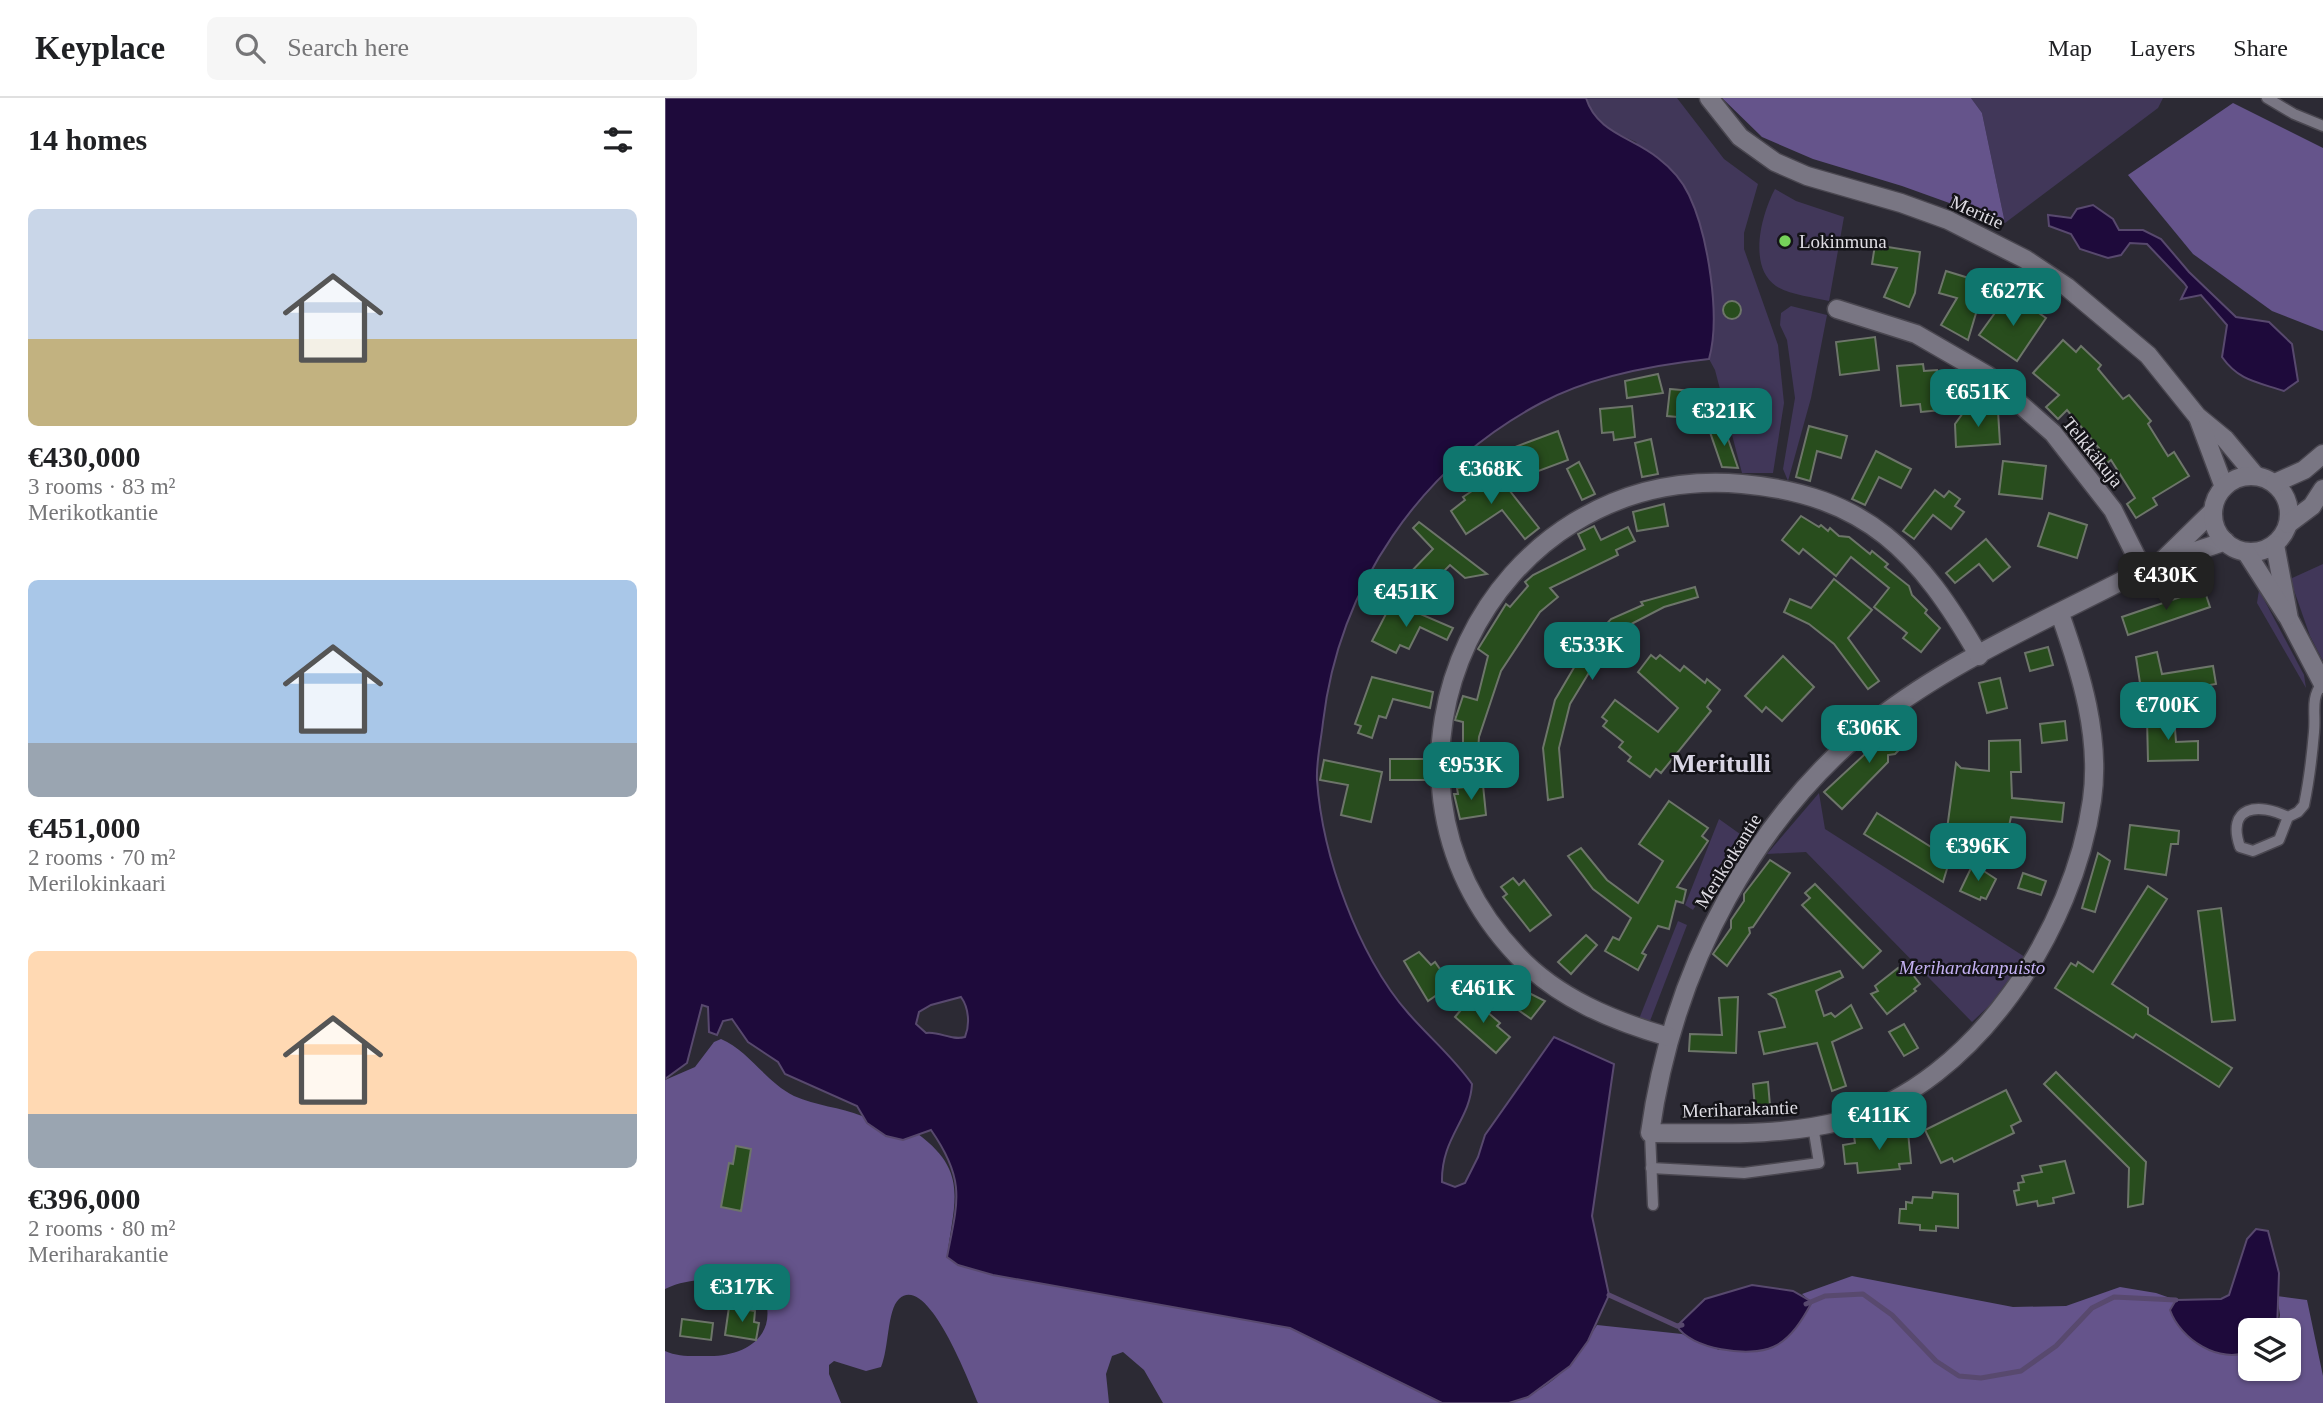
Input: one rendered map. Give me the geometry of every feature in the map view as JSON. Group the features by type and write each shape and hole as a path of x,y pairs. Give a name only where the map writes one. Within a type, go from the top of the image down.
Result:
{"street":[{"name":"Meritie","path":"1709,98 1740,137 1775,162 1807,176 1901,203 1948,220 2025,259 2112,322 2148,355 2197,416 2225,439 2255,475"},
{"name":"Telkkäkuja","path":"1837,309 1916,334 1987,375 2053,433 2113,510 2143,570"},
{"name":"Meritie","path":"2197,416 2224,487"},
{"path":"2275,483 2304,470 2323,454"},
{"path":"2288,524 2287,500 2275,483 2255,475 2233,480 2224,487 2214,510 2217,530 2225,541 2246,552 2266,550 2275,544 2288,524 2312,506 2323,489"},
{"path":"1669,1037 1626,1025 1594,1011 1572,998 1518,957 1476,900 1458,861 1441,787 1439,750 1443,718 1455,671 1467,642 1500,586 1546,542 1576,520 1609,504 1669,488 1724,482 1774,487 1816,497 1848,510 1878,529 1931,578 1979,656"},
{"name":"Merikotkantie","path":"1650,1133 1669,1037 1691,970 1726,898 1763,839 1828,764 1889,710 1979,656 2164,559 2214,510"},
{"name":"Merikotkantie","path":"2164,559 2190,555 2225,541"},
{"path":"2275,544 2289,619"},
{"path":"2246,552 2262,581 2289,619 2322,683"},
{"name":"Meriharakantie","path":"1650,1133 1755,1133 1847,1119 1907,1093 1954,1055 2001,1009 2031,966 2074,878 2092,798 2090,712 2060,614"}],"lane":[{"path":"2267,98 2294,114 2323,125"},
{"path":"2288,817 2262,808 2244,812 2236,820 2235,834 2240,847 2253,851 2279,840 2288,817 2304,805 2315,729 2313,705 2315,693 2322,683"},
{"path":"1651,1168 1744,1173 1819,1163 1813,1126"},
{"path":"1650,1133 1653,1205"}],"green space":[{"path":"1586,98 1677,98 1724,159 1758,184 1744,233 1744,249 1778,345 1784,403 1773,473 1742,473 1715,370 1709,359 1713,330 1705,248 1636,142 1603,127 1589,110"},
{"path":"1971,98 2163,98 2158,108 2005,223 1982,113"},
{"path":"1775,189 1796,201 1844,217 1829,301 1788,292 1767,277 1762,266 1760,239 1766,211"},
{"path":"1791,306 1827,315 1811,398 1788,481 1783,469 1795,398 1787,340 1780,325 1781,313"},
{"path":"2323,564 2323,661 2310,636 2290,579"},
{"path":"2259,590 2304,675 2306,688 2257,603"},
{"name":"Meriharakanpuisto","path":"1819,793 1825,829 2025,957 1990,1005 1972,1022 1806,852 1767,854"},
{"path":"1719,819 1740,834 1693,910 1685,905"},
{"path":"1678,921 1687,925 1650,1021 1639,1019"}],"shaded area":[{"path":"665,98 1586,98 1591,110 1607,127 1648,151 1676,175 1696,212 1707,253 1714,321 1709,359 1623,373 1580,386 1541,403 1498,430 1458,461 1423,496 1393,536 1367,579 1347,624 1332,672 1317,766 1321,812 1331,859 1358,933 1381,976 1399,1002 1458,1065 1472,1084 1466,1108 1446,1153 1442,1182 1455,1187 1465,1183 1485,1135 1554,1037 1614,1064 1592,1216 1609,1295 1588,1341 1570,1366 1528,1397 1509,1403 1442,1403 1290,1328 993,1275 958,1265 947,1257 956,1205 954,1177 950,1163 931,1130 903,1140 886,1136 867,1123 857,1106 785,1074 778,1062 748,1042 732,1019 723,1021 717,1035 709,1032 708,1007 702,1005 687,1063 665,1079","holes":["961,997 968,1017 965,1037 926,1033 916,1024 919,1012 931,1005"]},
{"path":"1722,98 1971,98 1982,113 2005,223 1902,186 1813,159 1762,137"},
{"path":"2233,103 2323,148 2323,331 2272,311 2193,254 2128,175"},
{"path":"2093,205 2113,219 2119,230 2143,230 2161,239 2189,272 2236,317 2269,322 2292,344 2298,381 2284,391 2249,380 2228,365 2222,357 2227,325 2201,295 2181,299 2187,287 2147,244 2130,243 2121,255 2108,258 2080,249 2071,234 2049,226 2048,215 2071,218 2077,209"},
{"path":"721,1039 740,1051 794,1096 862,1116 898,1139 918,1134 934,1148 945,1161 954,1189 947,1257 958,1265 993,1275 1254,1319 1292,1329 1442,1403 1163,1403 1144,1370 1123,1352 1112,1356 1106,1374 1109,1403 978,1403 957,1355 935,1315 922,1301 910,1295 899,1299 895,1304 881,1367 866,1371 834,1361 829,1365 829,1374 841,1403 665,1403 665,1351 691,1356 730,1354 751,1345 764,1330 767,1319 763,1296 755,1286 738,1278 706,1279 680,1283 665,1289 665,1080 695,1067 714,1042"},
{"path":"2256,1229 2268,1231 2279,1273 2277,1318 2238,1318 2238,1354 2226,1355 2203,1347 2192,1339 2175,1321 2170,1310 2176,1300 2221,1299 2229,1295 2247,1239"},
{"path":"1852,1276 2013,1307 2066,1306 2120,1287 2156,1293 2176,1300 2170,1310 2205,1344 2226,1354 2238,1354 2238,1381 2301,1381 2301,1318 2279,1318 2277,1296 2307,1300 2323,1376 2323,1403 1509,1403 1539,1390 1561,1373 1597,1325 1682,1334 1719,1350 1773,1348 1812,1303 1802,1294"},
{"path":"1752,1285 1793,1291 1812,1302 1796,1328 1773,1347 1750,1352 1707,1346 1694,1341 1677,1326 1705,1299"}],"building":[{"path":"1875,245 1920,252 1915,293 1909,307 1884,297 1897,268 1872,264"},
{"path":"1946,271 1985,283 1968,340 1941,325 1957,298 1939,293"},
{"path":"2005,299 2018,308 2023,302 2046,318 2017,361 1979,335"},
{"path":"1728,301 1736,301 1741,310 1739,317 1728,319 1723,314 1723,306"},
{"path":"1875,337 1879,370 1840,375 1836,342"},
{"path":"2063,340 2076,352 2081,346 2101,365 2098,369 2123,399 2129,395 2151,421 2148,424 2168,456 2174,452 2189,476 2153,498 2157,505 2136,518 2127,504 2135,498 2111,460 2101,468 2091,454 2099,448 2067,410 2058,419 2046,407 2059,395 2033,373"},
{"path":"1923,364 1924,371 1937,370 1941,410 1921,412 1920,404 1901,406 1897,366"},
{"path":"1658,374 1663,393 1627,398 1625,381"},
{"path":"1670,389 1692,391 1691,396 1701,397 1699,419 1667,416"},
{"path":"1632,406 1635,437 1614,440 1613,432 1602,433 1600,409"},
{"path":"1998,411 2000,444 1956,447 1955,424 1963,413"},
{"path":"1809,426 1847,436 1841,458 1817,451 1810,481 1796,477"},
{"path":"1724,427 1738,468 1722,467 1710,432"},
{"path":"1558,431 1568,460 1525,476 1515,447"},
{"path":"1651,439 1658,474 1642,477 1635,443"},
{"path":"1876,451 1911,469 1901,488 1879,477 1865,505 1852,499"},
{"path":"2003,461 2046,466 2042,499 1999,494"},
{"path":"1579,462 1595,494 1582,500 1567,469"},
{"path":"1474,463 1486,482 1489,480 1498,491 1506,486 1539,528 1525,539 1502,510 1466,534 1451,511 1465,500 1463,497 1475,489 1463,470"},
{"path":"1935,490 1944,497 1949,491 1960,499 1955,506 1964,512 1951,529 1933,515 1914,539 1903,531"},
{"path":"1664,504 1668,526 1637,531 1633,512"},
{"path":"2049,513 2087,525 2077,558 2038,546"},
{"path":"1801,516 1828,531 1830,528 1839,536 1849,537 1870,554 1872,551 1888,564 1885,567 1909,586 1912,595 1927,610 1925,613 1940,628 1921,652 1903,638 1907,633 1874,607 1889,588 1851,557 1836,576 1803,549 1799,554 1782,540"},
{"path":"1419,522 1487,574 1465,578 1450,565 1434,581 1428,574 1416,587 1406,577 1433,549 1413,528"},
{"path":"1594,526 1601,540 1628,527 1635,541 1616,550 1618,555 1550,588 1558,597 1540,612 1501,671 1479,737 1478,751 1463,750 1463,722 1455,720 1463,696 1477,700 1488,656 1478,649 1506,604 1510,607 1528,586 1525,582 1533,575 1585,549 1578,534"},
{"path":"1986,539 2010,567 1993,581 1979,564 1955,583 1946,573"},
{"path":"1834,579 1872,610 1848,638 1879,681 1868,689 1834,644 1809,624 1784,612 1790,599 1811,608"},
{"path":"1695,587 1698,597 1664,607 1608,636 1610,638 1570,704 1559,748 1563,797 1548,800 1543,748 1555,700 1586,647 1588,649 1592,645 1589,643 1611,619 1643,605 1641,602"},
{"path":"2204,589 2210,607 2128,635 2122,617"},
{"path":"1390,606 1400,611 1402,606 1453,628 1447,640 1420,627 1409,649 1400,645 1396,653 1372,641"},
{"path":"2048,647 2053,665 2030,671 2025,653"},
{"path":"2157,652 2162,674 2213,666 2216,684 2142,696 2136,657"},
{"path":"1651,655 1656,659 1660,655 1680,671 1684,666 1705,683 1707,679 1720,690 1707,707 1711,711 1661,773 1656,769 1650,777 1628,761 1631,757 1619,747 1623,742 1603,726 1607,721 1602,717 1615,700 1658,732 1678,708 1638,672"},
{"path":"1783,656 1814,687 1782,721 1766,707 1762,712 1745,696"},
{"path":"1372,677 1433,692 1430,708 1393,699 1386,718 1379,716 1372,738 1358,733 1361,726 1355,724"},
{"path":"2000,678 2007,708 1987,713 1979,683"},
{"path":"1907,715 1910,739 1895,754 1888,755 1888,762 1842,809 1824,792"},
{"path":"2174,716 2176,742 2198,741 2198,760 2148,761 2147,719"},
{"path":"2065,721 2067,740 2042,743 2040,724"},
{"path":"2020,740 2021,772 2011,772 2012,798 2064,803 2062,822 2011,817 2005,843 1947,829 1956,763 1961,768 1989,771 1989,741"},
{"path":"1390,759 1425,759 1425,780 1390,780"},
{"path":"1324,760 1382,772 1371,822 1341,815 1348,785 1320,780"},
{"path":"1475,763 1498,764 1500,779 1477,782"},
{"path":"1483,785 1486,815 1460,819 1454,794 1458,794 1457,788"},
{"path":"1669,801 1708,828 1702,836 1708,841 1677,887 1686,890 1683,903 1676,901 1669,929 1658,926 1642,953 1646,955 1638,970 1605,951 1613,937 1619,940 1631,918 1593,889 1568,856 1581,848 1607,880 1638,903 1663,861 1639,844"},
{"path":"1877,813 1950,859 1943,882 1864,834"},
{"path":"2130,825 2179,831 2178,844 2171,844 2166,875 2125,869"},
{"path":"2098,853 2110,861 2095,912 2082,908"},
{"path":"1770,860 1790,873 1753,927 1749,928 1750,933 1727,966 1713,954 1731,928 1731,920 1744,901 1744,894"},
{"path":"1973,864 1996,879 1986,899 1981,897 1980,900 1960,891"},
{"path":"2023,873 2046,881 2041,895 2018,888"},
{"path":"1513,878 1519,885 1524,880 1551,915 1530,931 1503,897 1507,894 1501,887"},
{"path":"1815,884 1881,951 1863,968 1802,905 1810,898 1805,893"},
{"path":"2148,886 2167,899 2112,984 2148,1008 2148,1014 2232,1068 2219,1087 2136,1034 2133,1038 2055,988 2071,963 2076,966 2078,962 2093,972"},
{"path":"2221,908 2235,1020 2212,1022 2198,911"},
{"path":"1586,935 1597,945 1571,974 1558,962"},
{"path":"1419,952 1431,965 1435,962 1451,985 1428,1001 1404,961"},
{"path":"1906,966 1920,984 1914,989 1916,991 1887,1014 1871,994 1878,991 1875,986 1898,968 1900,971"},
{"path":"1840,971 1843,977 1816,991 1824,1016 1831,1013 1835,1017 1851,1005 1862,1028 1832,1042 1846,1086 1832,1091 1817,1043 1764,1054 1759,1032 1785,1027 1776,999 1769,994"},
{"path":"1529,993 1545,1001 1531,1019 1517,1009"},
{"path":"1738,997 1736,1053 1689,1051 1690,1034 1722,1035 1719,998"},
{"path":"1471,998 1500,1023 1497,1026 1510,1037 1496,1053 1455,1017"},
{"path":"1904,1024 1918,1048 1904,1056 1889,1032"},
{"path":"2056,1072 2146,1162 2143,1204 2128,1207 2129,1168 2044,1084"},
{"path":"1768,1082 1770,1106 1755,1108 1753,1084"},
{"path":"2006,1090 2021,1121 2011,1126 2014,1133 1954,1162 1952,1158 1941,1163 1925,1130"},
{"path":"1908,1132 1911,1163 1899,1164 1900,1169 1858,1173 1857,1163 1845,1164 1843,1145 1855,1143 1854,1136"},
{"path":"736,1146 751,1149 741,1211 721,1207 729,1163 733,1164"},
{"path":"2065,1161 2074,1193 2053,1198 2054,1203 2038,1206 2037,1201 2017,1205 2014,1191 2019,1190 2018,1183 2024,1182 2022,1176 2042,1172 2040,1166"},
{"path":"1933,1192 1958,1194 1958,1228 1936,1226 1936,1231 1920,1230 1920,1225 1899,1223 1900,1209 1906,1209 1906,1202 1912,1203 1913,1197 1932,1198"},
{"path":"729,1307 755,1311 754,1322 759,1323 756,1340 725,1335"},
{"path":"682,1319 713,1323 711,1340 680,1336"}],"waterway":[{"path":"1806,1304 1825,1296 1863,1294 1892,1315 1936,1361 1959,1376 1981,1378 2021,1371 2056,1346 2092,1308 2114,1297 2176,1300"},
{"path":"1609,1295 1677,1326 1682,1325"}],"place":[{"name":"Lokinmuna","path":"1785,241"}],"district":[{"name":"Meritulli","path":"1721,763"}]}
